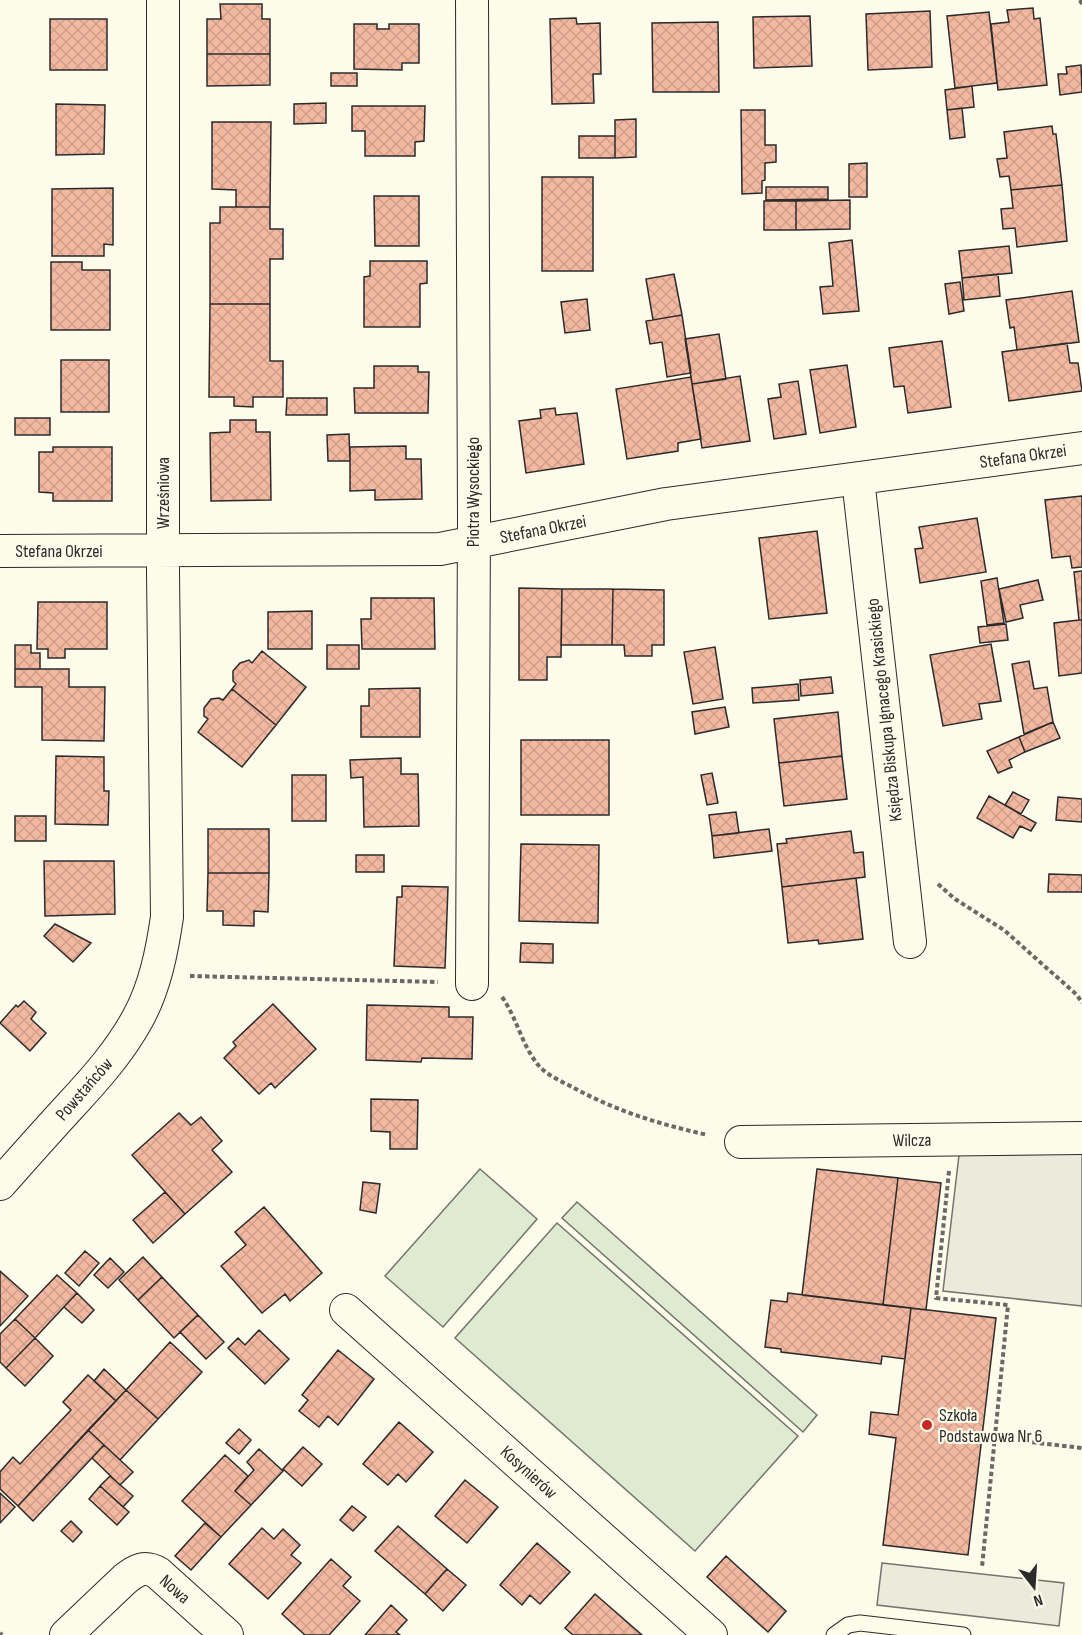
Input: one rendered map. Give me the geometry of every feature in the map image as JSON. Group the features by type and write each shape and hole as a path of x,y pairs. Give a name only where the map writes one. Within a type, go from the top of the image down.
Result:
{"street":[{"name":"Wrześniowa","path":"152,984 164,939 168,888 163,550 163,0"},
{"name":"Piotra Wysockiego","path":"472,0 474,543 472,984"},
{"name":"Stefana Okrzei","path":"0,551 440,549 666,504 1082,448"},
{"name":"Księdza Biskupa Ignacego Krasickiego","path":"858,479 909,942"},
{"name":"Powstańców","path":"0,1184 100,1073 121,1046 139,1017 152,984"},
{"name":"Wilcza","path":"741,1142 1082,1138"},
{"name":"Kosynierów","path":"346,1310 711,1635"},
{"name":"Nowa","path":"66,1635 125,1579 144,1568 158,1573 227,1635"}],"lane":[{"path":"834,1635 849,1624 860,1623 963,1635"}],"path":[{"path":"937,884 955,899 1004,930 1077,995 1082,1004"},
{"path":"188,976 488,983 496,988 506,1003 540,1066 559,1081 601,1103 669,1126 741,1142"},
{"path":"949,1166 936,1298 1008,1305 982,1567"},
{"path":"995,1438 1082,1448"}],"green space":[{"path":"480,1169 537,1219 443,1327 385,1276"},
{"path":"577,1202 817,1415 803,1432 562,1218"},
{"path":"557,1223 798,1436 695,1551 455,1338"}],"shaded area":[{"path":"1082,1154 1082,1306 943,1291 959,1155"},
{"path":"882,1563 1064,1583 1059,1626 877,1605"}],"building":[{"path":"220,4 262,4 262,19 270,19 270,54 207,54 207,19 221,19"},
{"path":"1033,8 1034,19 1040,18 1047,85 998,90 991,24 1009,22 1007,10"},
{"path":"930,11 932,67 868,70 866,14"},
{"path":"989,12 997,83 955,88 947,16"},
{"path":"810,16 812,66 754,68 753,17"},
{"path":"576,18 577,24 600,23 601,74 593,74 594,103 552,104 550,19"},
{"path":"50,19 107,19 107,70 50,70"},
{"path":"718,22 719,92 653,92 652,23"},
{"path":"354,24 377,24 377,29 389,29 389,24 419,24 419,63 402,63 402,70 354,69"},
{"path":"207,54 270,54 270,85 207,86"},
{"path":"1081,65 1082,92 1060,95 1058,74 1067,74 1066,67"},
{"path":"331,73 357,73 357,86 331,86"},
{"path":"972,86 974,107 947,110 945,90"},
{"path":"326,103 326,123 294,124 294,104"},
{"path":"56,104 105,105 104,154 56,155"},
{"path":"352,106 425,106 424,141 415,142 415,156 365,156 365,131 352,131"},
{"path":"962,108 965,137 950,139 947,110"},
{"path":"741,110 765,110 765,145 776,145 776,162 765,163 762,193 742,194"},
{"path":"636,119 636,157 615,158 615,120"},
{"path":"212,122 271,122 270,207 236,207 236,190 212,189"},
{"path":"1052,126 1053,134 1056,134 1062,185 1011,190 1009,176 1000,177 997,159 1007,158 1004,132"},
{"path":"579,136 615,136 615,158 579,158"},
{"path":"867,163 867,197 849,197 849,164"},
{"path":"542,177 593,177 593,271 542,271"},
{"path":"1062,185 1067,241 1017,247 1015,228 1003,229 1001,209 1013,208 1011,190"},
{"path":"766,187 828,187 828,199 766,200"},
{"path":"113,188 113,245 104,244 104,256 52,256 52,189"},
{"path":"374,196 419,196 419,246 375,246"},
{"path":"850,200 850,229 796,230 796,201"},
{"path":"764,201 796,201 796,230 764,230"},
{"path":"220,207 270,207 270,229 283,229 283,259 270,259 270,304 210,304 210,223 220,223"},
{"path":"852,240 859,311 823,314 820,287 833,286 829,243"},
{"path":"1009,246 1012,273 962,278 959,251"},
{"path":"370,261 427,261 427,283 420,284 420,327 364,327 364,277 370,276"},
{"path":"51,262 82,262 82,270 110,270 110,330 51,330"},
{"path":"674,274 682,315 653,320 646,279"},
{"path":"998,274 1000,296 964,300 962,278"},
{"path":"960,282 964,311 949,314 945,284"},
{"path":"1072,291 1079,342 1017,350 1014,327 1010,328 1006,300"},
{"path":"587,299 590,330 565,333 561,302"},
{"path":"210,304 270,304 270,361 283,361 283,397 253,397 253,407 234,406 234,397 209,397"},
{"path":"682,315 691,373 667,377 662,342 650,344 646,321"},
{"path":"719,334 726,379 692,384 685,339"},
{"path":"942,341 951,407 908,413 904,386 894,387 889,348"},
{"path":"1067,343 1070,363 1078,363 1082,391 1009,401 1002,352"},
{"path":"61,360 109,360 109,412 61,412"},
{"path":"847,365 856,427 820,433 810,370"},
{"path":"374,366 418,366 418,372 429,372 428,413 355,413 354,388 374,388"},
{"path":"740,376 750,441 702,448 692,384"},
{"path":"691,377 701,439 678,443 678,451 627,459 616,389"},
{"path":"798,381 806,434 774,439 768,399 781,397 779,384"},
{"path":"287,398 327,398 327,415 286,415"},
{"path":"555,408 556,415 577,413 584,464 526,473 519,421 541,418 540,410"},
{"path":"15,418 50,418 50,435 15,435"},
{"path":"230,420 256,420 256,432 270,432 271,500 211,501 210,433 230,432"},
{"path":"349,434 350,461 328,461 327,435"},
{"path":"406,446 406,459 421,459 422,499 375,500 375,490 350,491 350,447"},
{"path":"53,447 112,447 112,501 53,501 53,493 39,492 39,452 53,452"},
{"path":"1082,496 1082,567 1072,568 1070,556 1052,558 1045,500"},
{"path":"977,518 986,572 920,583 915,549 923,548 919,527"},
{"path":"817,531 827,613 769,619 759,538"},
{"path":"1082,571 1082,620 1079,620 1074,572"},
{"path":"997,578 1004,623 987,625 981,581"},
{"path":"1038,580 1043,600 1020,605 1023,618 1006,622 999,589"},
{"path":"519,588 562,589 561,657 547,657 547,680 519,680"},
{"path":"562,589 613,589 612,645 561,645"},
{"path":"613,589 664,590 664,645 652,645 652,656 625,656 624,645 612,645"},
{"path":"371,598 434,598 435,649 362,649 361,619 371,619"},
{"path":"38,602 107,602 107,649 65,649 65,658 48,658 48,649 37,649"},
{"path":"312,611 312,649 268,649 268,612"},
{"path":"1082,620 1082,673 1059,676 1054,623"},
{"path":"1006,624 1008,640 980,643 978,627"},
{"path":"991,644 1001,701 979,704 982,719 943,726 930,655"},
{"path":"15,645 31,645 31,653 40,653 40,669 15,669"},
{"path":"327,645 359,645 359,669 327,669"},
{"path":"715,647 723,699 693,704 684,652"},
{"path":"262,651 306,687 276,725 232,689 236,684 233,681 233,671 240,663 249,660 252,663"},
{"path":"1029,661 1034,689 1047,687 1053,722 1024,734 1012,664"},
{"path":"15,669 69,669 69,687 105,687 104,741 42,740 42,687 15,687"},
{"path":"831,677 833,693 801,696 800,680"},
{"path":"798,684 799,700 753,703 752,688"},
{"path":"420,688 420,737 361,737 361,706 369,706 369,689"},
{"path":"232,689 276,725 242,767 198,732 208,719 204,716 204,708 211,699 223,700"},
{"path":"725,707 729,727 695,734 692,712"},
{"path":"838,712 842,756 779,763 774,719"},
{"path":"1053,722 1060,738 1025,752 1019,737"},
{"path":"1019,737 1025,752 1009,760 1012,767 998,773 987,751"},
{"path":"521,740 609,740 609,815 521,815"},
{"path":"56,756 104,757 104,791 109,791 108,825 55,824"},
{"path":"842,756 847,799 784,806 779,763"},
{"path":"401,758 401,774 418,774 419,826 364,827 363,777 351,778 350,760"},
{"path":"712,773 718,803 707,805 701,775"},
{"path":"292,775 326,775 326,821 292,821"},
{"path":"1013,792 1029,800 1021,814 1005,805"},
{"path":"989,796 1036,823 1031,831 1020,826 1013,838 977,818"},
{"path":"1058,797 1082,799 1082,822 1056,820"},
{"path":"736,812 739,833 712,836 709,815"},
{"path":"15,816 46,816 46,841 15,841"},
{"path":"208,829 269,829 269,873 208,873"},
{"path":"769,829 772,851 714,858 712,836"},
{"path":"851,831 854,853 863,852 865,877 782,887 777,844 787,843 786,839"},
{"path":"521,844 599,845 598,923 519,921"},
{"path":"356,855 384,855 384,872 356,872"},
{"path":"44,861 114,861 115,914 45,916"},
{"path":"208,873 269,873 268,912 254,911 254,926 223,925 223,911 207,911"},
{"path":"1049,874 1082,875 1082,892 1048,892"},
{"path":"856,878 863,939 819,944 818,940 788,943 782,887"},
{"path":"402,886 448,887 445,968 394,966 397,897 402,897"},
{"path":"55,924 91,943 73,962 44,936"},
{"path":"521,943 553,944 553,963 520,962"},
{"path":"24,1001 36,1012 31,1019 46,1033 30,1051 0,1023 16,1005 18,1007"},
{"path":"273,1004 316,1049 275,1088 271,1083 259,1094 224,1058 236,1046 233,1042"},
{"path":"367,1005 449,1007 449,1017 473,1017 472,1059 422,1058 421,1062 366,1060"},
{"path":"371,1099 418,1100 417,1149 390,1149 390,1132 371,1131"},
{"path":"179,1113 191,1125 201,1117 222,1141 212,1150 232,1172 185,1214 132,1155"},
{"path":"817,1169 898,1178 883,1305 802,1295"},
{"path":"898,1178 941,1183 926,1310 883,1305"},
{"path":"363,1182 380,1184 376,1213 360,1210"},
{"path":"165,1192 185,1214 153,1243 133,1220"},
{"path":"264,1207 322,1273 290,1301 285,1294 262,1313 221,1266 246,1245 235,1232"},
{"path":"85,1251 99,1263 79,1286 65,1273"},
{"path":"143,1257 162,1277 138,1300 119,1280"},
{"path":"110,1258 124,1272 108,1288 94,1275"},
{"path":"0,1271 28,1296 0,1326"},
{"path":"57,1275 77,1293 35,1338 15,1319"},
{"path":"162,1277 198,1315 174,1338 138,1300"},
{"path":"77,1293 94,1310 82,1323 64,1307"},
{"path":"788,1293 911,1308 905,1359 882,1356 881,1364 781,1352 781,1349 765,1347 771,1300 787,1302"},
{"name":"Szkoła Podstawowa Nr 6","path":"911,1308 996,1318 968,1555 883,1545 896,1438 869,1434 871,1412 898,1415"},
{"path":"198,1315 224,1342 206,1359 180,1332"},
{"path":"15,1319 35,1338 6,1368 0,1362 0,1334"},
{"path":"259,1330 289,1359 265,1384 228,1348 238,1338 245,1345"},
{"path":"35,1338 53,1356 25,1386 6,1368"},
{"path":"170,1342 202,1372 158,1419 126,1390"},
{"path":"338,1350 374,1379 338,1425 328,1416 319,1427 299,1411 308,1400 302,1395"},
{"path":"104,1369 126,1390 116,1401 94,1381"},
{"path":"88,1375 116,1401 18,1506 0,1489 0,1472 13,1457 20,1464 71,1410 63,1402"},
{"path":"126,1390 158,1419 120,1460 88,1430"},
{"path":"399,1422 433,1452 406,1482 398,1474 388,1485 363,1464"},
{"path":"239,1429 251,1440 239,1454 226,1443"},
{"path":"88,1430 104,1445 33,1521 18,1506"},
{"path":"104,1445 133,1472 120,1485 92,1458"},
{"path":"303,1447 322,1464 302,1486 283,1469"},
{"path":"259,1449 283,1471 251,1505 235,1491 254,1470 247,1462"},
{"path":"225,1455 248,1476 235,1491 251,1505 221,1537 182,1501"},
{"path":"110,1476 133,1496 123,1507 100,1486"},
{"path":"465,1480 498,1507 467,1543 435,1516"},
{"path":"100,1486 129,1512 117,1525 89,1499"},
{"path":"0,1493 15,1507 0,1523"},
{"path":"352,1506 366,1517 353,1531 340,1520"},
{"path":"71,1521 82,1532 73,1542 61,1531"},
{"path":"205,1523 221,1537 191,1570 175,1556"},
{"path":"398,1526 447,1569 425,1594 375,1551"},
{"path":"262,1528 274,1539 283,1529 300,1545 291,1555 301,1563 268,1599 229,1564"},
{"path":"537,1543 570,1572 540,1604 530,1595 522,1605 500,1585"},
{"path":"726,1556 786,1611 768,1632 707,1577"},
{"path":"331,1559 351,1577 343,1586 360,1601 329,1635 305,1635 282,1614"},
{"path":"447,1569 466,1585 443,1611 425,1594"},
{"path":"595,1594 642,1635 573,1635 565,1628"},
{"path":"391,1605 407,1620 396,1632 400,1635 365,1635"}],"place":[{"name":"Szkoła Podstawowa Nr 6","path":"927,1425"}]}
